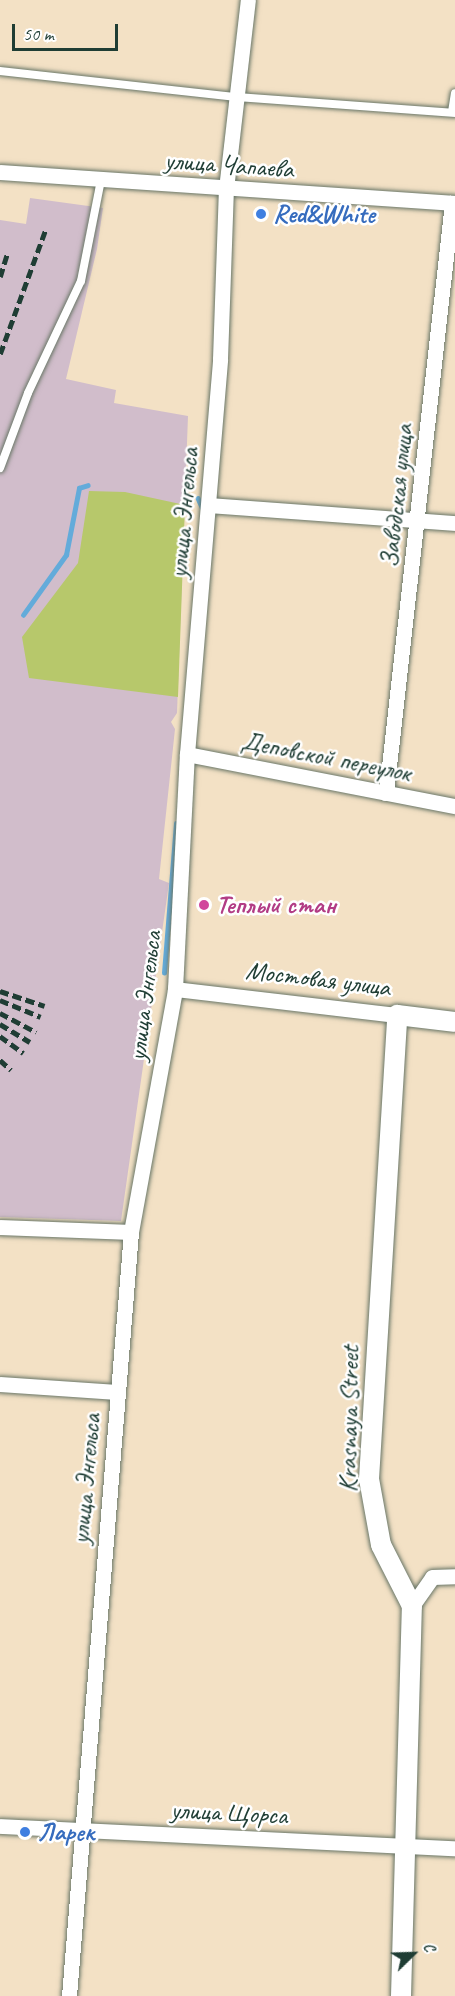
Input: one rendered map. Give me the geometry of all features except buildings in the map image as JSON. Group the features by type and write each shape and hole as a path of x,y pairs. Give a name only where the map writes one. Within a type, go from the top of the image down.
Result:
{"street":[{"name":"улица Энгельса","path":"69,1996 80,1830 131,1232 176,989 188,754 209,505 226,189 248,0"},
{"name":"улица Чапаева","path":"0,172 454,203"},
{"name":"Заводская улица","path":"386,793 454,203"},
{"path":"209,505 455,523"},
{"name":"Деповской переулок","path":"188,754 455,806"},
{"name":"Мостовая улица","path":"176,989 455,1022"},
{"name":"Krasnaya Street","path":"397,1016 369,1479 381,1545 412,1606 401,1996"},
{"path":"0,1227 131,1232"},
{"path":"0,1384 117,1392"},
{"path":"412,1606 432,1577 455,1576"},
{"name":"улица Щорса","path":"0,1826 455,1848"}],"lane":[{"path":"0,71 237,97 454,112 455,93"},
{"path":"0,468 28,393 81,280 101,180"}],"shaded area":[{"path":"30,198 103,208 97,249 66,379 116,390 114,403 188,416 177,713 171,722 175,729 159,879 169,883 121,1221 0,1217 0,220 26,224"}],"green space":[{"path":"89,491 125,492 185,505 178,697 29,678 22,637 78,563"}],"waterway":[{"path":"23,615 66,555 79,488 88,485"},
{"path":"198,498 202,507"},
{"path":"164,973 176,823"}],"railway":[{"path":"0,354 46,228"},
{"path":"0,277 7,254"},
{"path":"0,991 45,1006"},
{"path":"0,1000 41,1017"},
{"path":"0,1013 36,1032"},
{"path":"0,1024 30,1042"},
{"path":"0,1036 23,1053"},
{"path":"0,1060 11,1070"}],"place":[{"name":"Red&White","path":"261,214"},
{"name":"Теплый стан","path":"204,905"},
{"name":"Ларек","path":"25,1832"}]}
